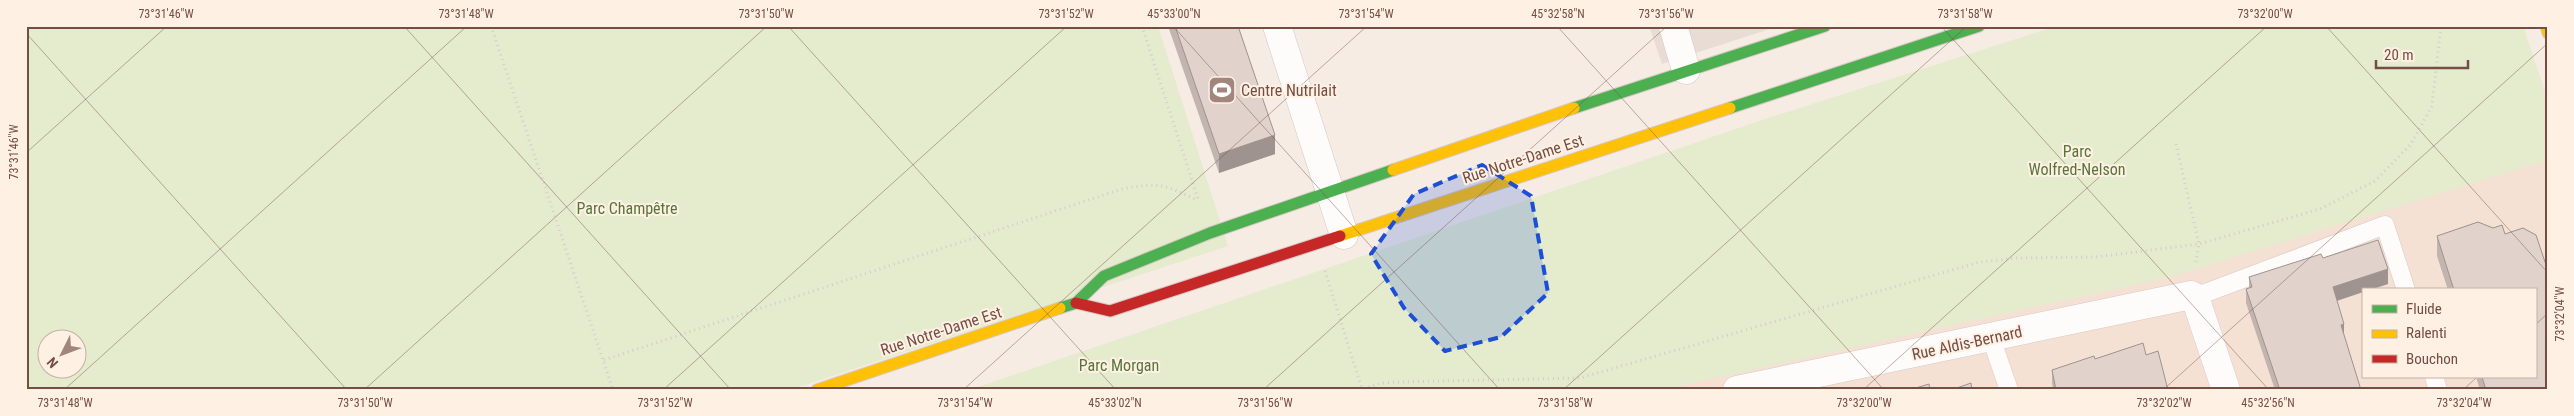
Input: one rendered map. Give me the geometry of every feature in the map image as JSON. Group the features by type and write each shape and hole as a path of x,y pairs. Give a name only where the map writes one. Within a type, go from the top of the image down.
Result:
{"main road":[{"name":"Rue Notre-Dame Est","path":"817,390 1076,303 1104,276 1210,233 1686,70 1825,26"},
{"name":"Rue Notre-Dame Est","path":"1076,303 1110,311 1979,26"},
{"path":"2546,26 2548,33"}],"street":[{"path":"1278,26 1344,235"},
{"path":"1673,26 1686,70"},
{"name":"Rue Aldis-Bernard","path":"1738,390 1801,384 1991,338 2191,295 2195,297"},
{"path":"2195,297 2226,390"}],"lane":[{"path":"2195,297 2385,225 2405,288"},
{"path":"1991,338 2009,390"},
{"path":"2434,378 2438,390"}],"path":[{"path":"491,26 613,390"},
{"path":"1142,26 1210,233"},
{"path":"1324,268 1329,279 1361,389 1396,382 1580,378 1980,262 2016,258 2096,256 2199,244 2320,209 2375,181 2411,144 2432,106 2441,26"},
{"path":"2176,144 2199,244"},
{"path":"604,360 1122,189 1148,184 1168,185 1198,201"}],"highlighted area":[{"path":"1482,165 1531,196 1548,293 1501,337 1445,351 1404,308 1371,254 1414,194"}],"shaded area":[{"path":"1649,26 1779,26 1662,64"},
{"path":"2548,160 2548,390 1660,390 1792,360"}],"green space":[{"name":"Parc Champêtre","path":"26,26 1158,26 1228,246 790,390 26,390"},
{"name":"Parc Wolfred-Nelson","path":"2057,26 2523,26 2548,100 2548,160 2170,277 1660,390 969,390 1762,120"}],"building":[{"name":"Centre Nutrilait","path":"1175,26 1238,26 1275,135 1219,154"},
{"path":"2478,222 2493,228 2502,225 2505,234 2523,228 2536,235 2548,271 2548,390 2486,390 2482,378 2536,378 2536,288 2453,288 2437,236"},
{"path":"2378,240 2388,269 2333,287 2344,324 2341,325 2361,390 2280,390 2246,289 2252,287 2249,277 2321,254 2323,258"},
{"path":"2143,343 2146,355 2158,351 2168,390 2056,390 2052,370 2094,356 2095,359"},
{"path":"1971,383 1972,390 1951,390"},
{"path":"1929,384 1930,390 1909,390"}],"traffic: fast":[{"path":"1574,108 1825,26"},
{"path":"1730,108 1979,26"},
{"path":"1060,308 1076,303 1104,276 1210,233 1393,170"}],"traffic: slow":[{"path":"2546,26 2548,33"},
{"path":"1393,170 1574,108"},
{"path":"1340,236 1730,108"},
{"path":"817,390 1060,308"}],"traffic: jam":[{"path":"1076,303 1110,311 1340,236"}],"place":[{"name":"Centre Nutrilait","path":"1222,90"}],"park label":[{"name":"Parc Morgan","path":"1119,365"}]}
